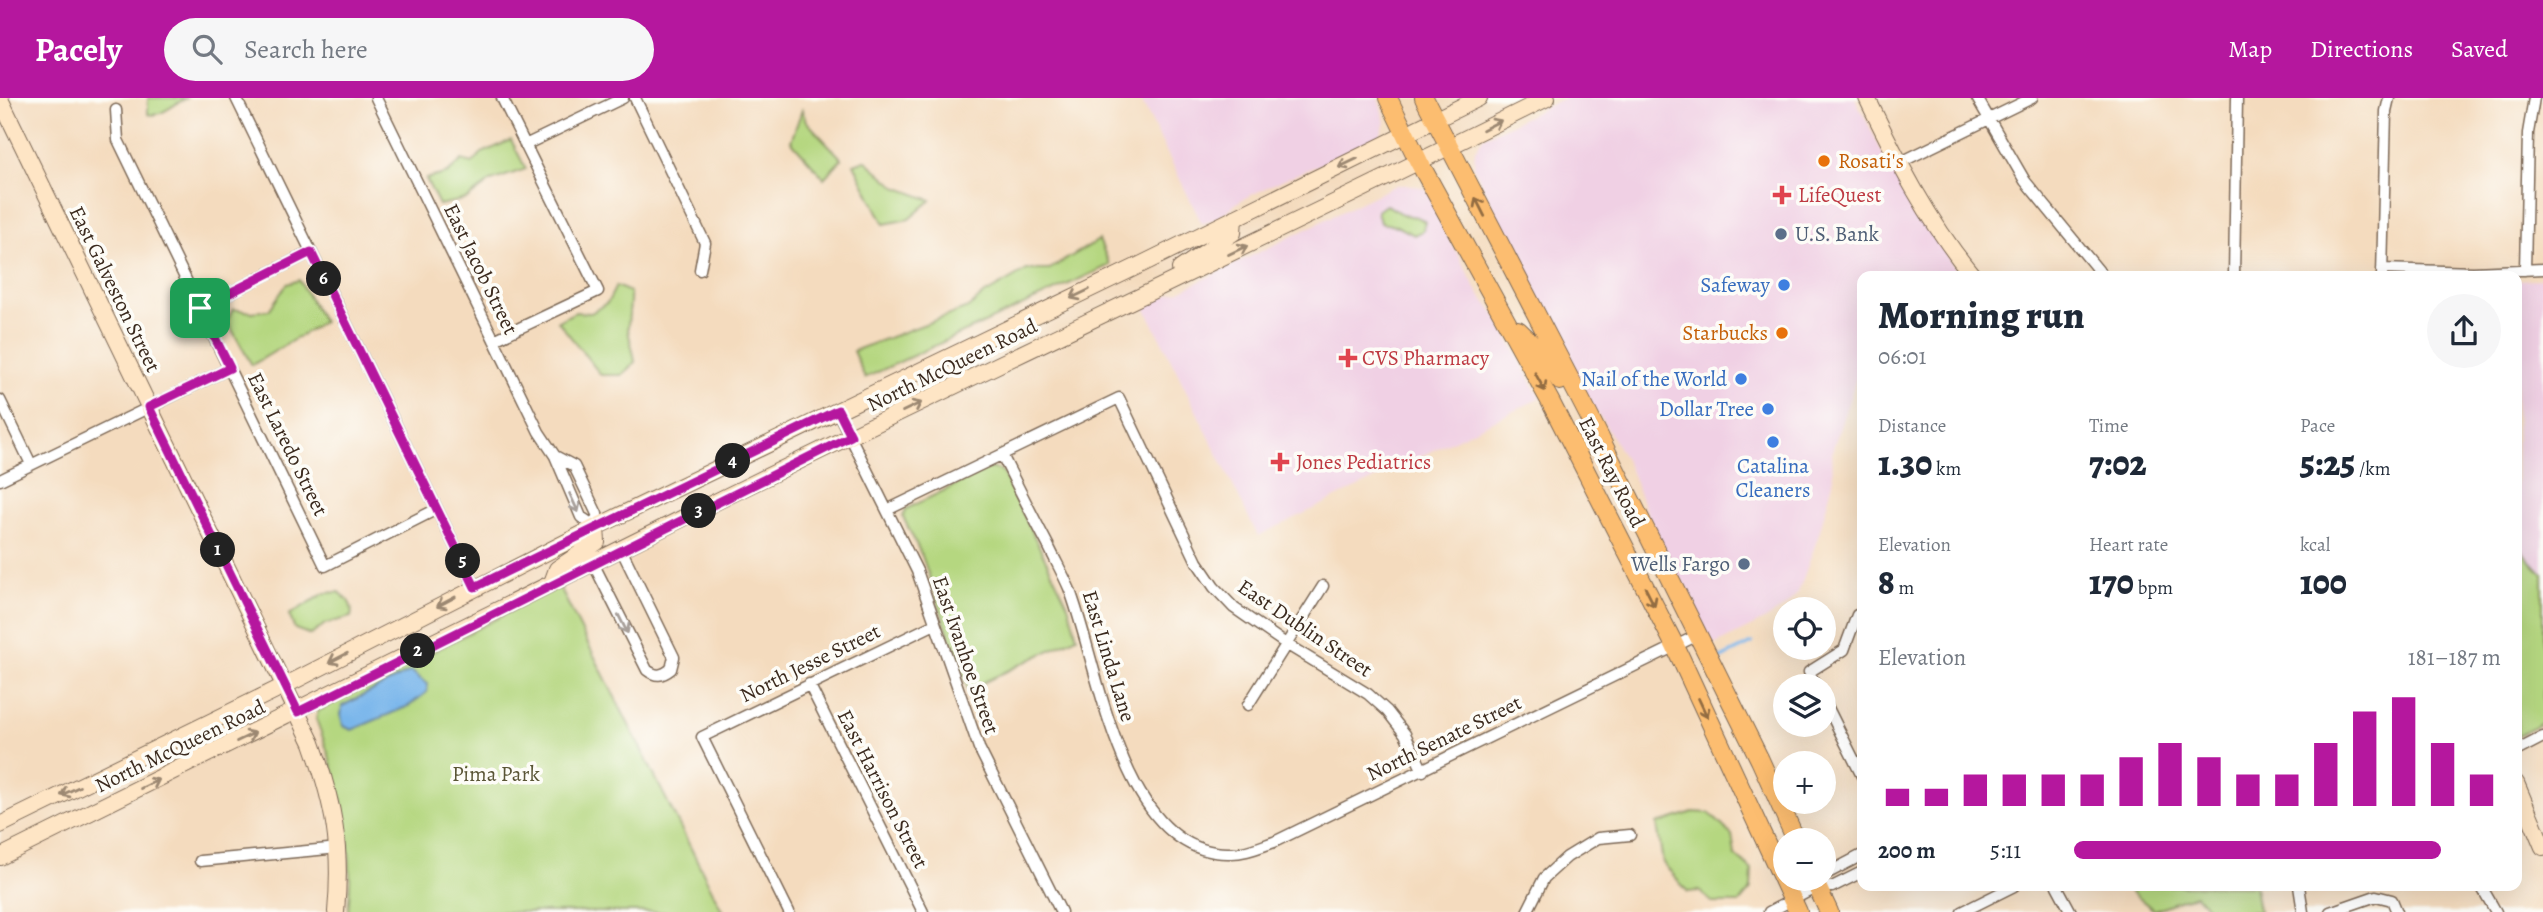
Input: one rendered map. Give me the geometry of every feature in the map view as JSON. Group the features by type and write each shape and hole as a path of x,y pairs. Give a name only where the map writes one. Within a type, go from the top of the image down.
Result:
{"main road":[{"name":"East Ray Road","path":"1388,98 1419,162 1550,401 1675,646 1795,906"},
{"name":"East Ray Road","path":"1424,98 1588,414 1760,760 1791,828"},
{"name":"North McQueen Road","path":"0,825 286,685 596,527 1479,98"},
{"name":"North McQueen Road","path":"0,857 298,712 851,436 1547,98"},
{"path":"1867,98 1899,163 1969,271"},
{"name":"East Galveston Street","path":"0,99 6,127 149,407 298,712 328,786 339,848 336,912"},
{"path":"1154,291 1178,270 1233,233 1234,218"},
{"path":"1505,317 1541,352 1576,407 1582,413 1588,414"},
{"path":"553,583 557,569 597,542 596,527"},
{"path":"2522,797 2543,847"},
{"path":"1822,891 1829,912"}],"street":[{"path":"236,98 475,587"},
{"name":"East Jacob Street","path":"376,98 539,432 555,456 574,466 597,514 596,527"},
{"path":"494,340 598,291 502,98"},
{"path":"526,145 622,98"},
{"path":"635,98 705,243 700,270"},
{"path":"1977,98 2025,181 2099,271"},
{"path":"1899,163 2032,98"},
{"path":"2234,271 2237,98"},
{"path":"2382,271 2386,111 2389,98"},
{"path":"2525,270 2528,133 2534,98"},
{"name":"East Laredo Street","path":"116,110 118,140 326,566 437,509"},
{"path":"200,308 311,252"},
{"path":"2477,271 2543,268"},
{"path":"0,480 230,368"},
{"name":"East Dublin Street","path":"1002,455 1119,398 1197,562 1214,587 1234,608 1286,644 1368,694 1387,711 1405,734 1423,771"},
{"path":"0,400 32,464"},
{"name":"East Ivanhoe Street","path":"838,410 917,571 978,748 1060,912"},
{"path":"887,510 1002,455"},
{"name":"East Linda Lane","path":"1002,455 1068,587 1116,743 1131,774 1151,812 1168,829 1201,848"},
{"path":"593,563 647,670 652,674 662,675 671,669 674,657 621,549"},
{"path":"1248,705 1323,586"},
{"path":"1810,674 1809,672 1844,650 1857,615"},
{"name":"North Jesse Street","path":"789,912 702,737 935,624"},
{"name":"North Senate Street","path":"1201,848 1227,854 1249,851 1274,842 1698,635"},
{"name":"East Harrison Street","path":"808,684 923,912"},
{"path":"1836,724 1857,766"},
{"path":"2522,748 2543,737"},
{"path":"1527,912 1544,878 1567,857 1598,838 1630,835"},
{"path":"200,861 339,848"},
{"path":"1836,870 1857,858"},
{"path":"1836,885 1857,874"},
{"path":"1769,912 1795,906 1809,891"},
{"path":"1962,912 2004,891"},
{"path":"2060,891 2071,912"},
{"path":"2300,891 2303,912"},
{"path":"2484,891 2496,912"},
{"path":"2330,912 2376,896 2392,900 2396,912"}],"shaded area":[{"path":"1140,98 1378,98 1385,122 1380,136 1372,144 1284,179 1241,200 1219,217 1202,224"},
{"path":"1565,98 1855,98 1884,156 1957,271 1857,271 1857,376 1832,451 1833,482 1818,537 1798,593 1794,597 1773,597 1773,614 1712,646 1652,525 1628,465 1588,399 1549,325 1474,167 1475,150 1484,137"},
{"path":"1396,185 1413,185 1426,189 1433,198 1446,233 1478,292 1497,317 1540,398 1258,536 1143,303 1180,291"},
{"path":"2543,279 2543,574 2522,551 2522,280"}],"green space":[{"path":"148,98 187,98 153,115 148,114"},
{"path":"802,110 806,121 842,159 824,178 791,141"},
{"path":"511,140 526,169 491,181 467,199 439,205 426,179 448,173 462,160 472,163 482,153"},
{"path":"865,160 896,187 931,200 909,219 884,224 854,164"},
{"path":"1386,205 1425,222 1423,231 1414,235 1397,226 1380,223 1377,211"},
{"path":"1099,240 1110,265 865,378 853,351 968,308 982,296 1027,270 1048,270"},
{"path":"299,280 323,322 252,365 227,321 233,309 252,312 269,310 287,284"},
{"path":"616,286 630,292 628,328 635,362 622,375 601,375 558,321 575,312 591,313 608,302"},
{"path":"990,468 1003,473 1068,605 1077,637 968,690 922,556 903,517 906,509"},
{"path":"2522,551 2543,574 2543,722 2522,734"},
{"name":"Pima Park","path":"559,586 723,912 348,912 348,838 339,790 316,719 318,711"},
{"path":"339,592 350,603 351,617 325,624 311,635 295,629 289,615 325,593"},
{"path":"1693,812 1709,813 1732,835 1735,855 1752,870 1751,889 1739,903 1713,903 1699,891 1688,892 1663,863 1657,824"},
{"path":"2130,891 2256,891 2259,912 2213,912 2195,895 2154,910"}],"water":[{"path":"411,671 427,684 427,692 409,706 352,730 343,726 342,706"}],"waterway":[{"path":"1717,660 1752,643"}],"place":[{"name":"Rosati's","path":"1824,161"},
{"name":"LifeQuest","path":"1782,195"},
{"name":"U.S. Bank","path":"1781,234"},
{"name":"Safeway","path":"1784,285"},
{"name":"Starbucks","path":"1782,333"},
{"name":"CVS Pharmacy","path":"1348,358"},
{"name":"Nail of the World","path":"1741,379"},
{"name":"Dollar Tree","path":"1768,409"},
{"name":"Catalina Cleaners","path":"1773,442"},
{"name":"Jones Pediatrics","path":"1280,462"},
{"name":"Wells Fargo","path":"1744,564"}],"route":[{"path":"311,252 475,587 838,410 851,436 298,712 149,407 230,368 200,308 311,252"}]}
